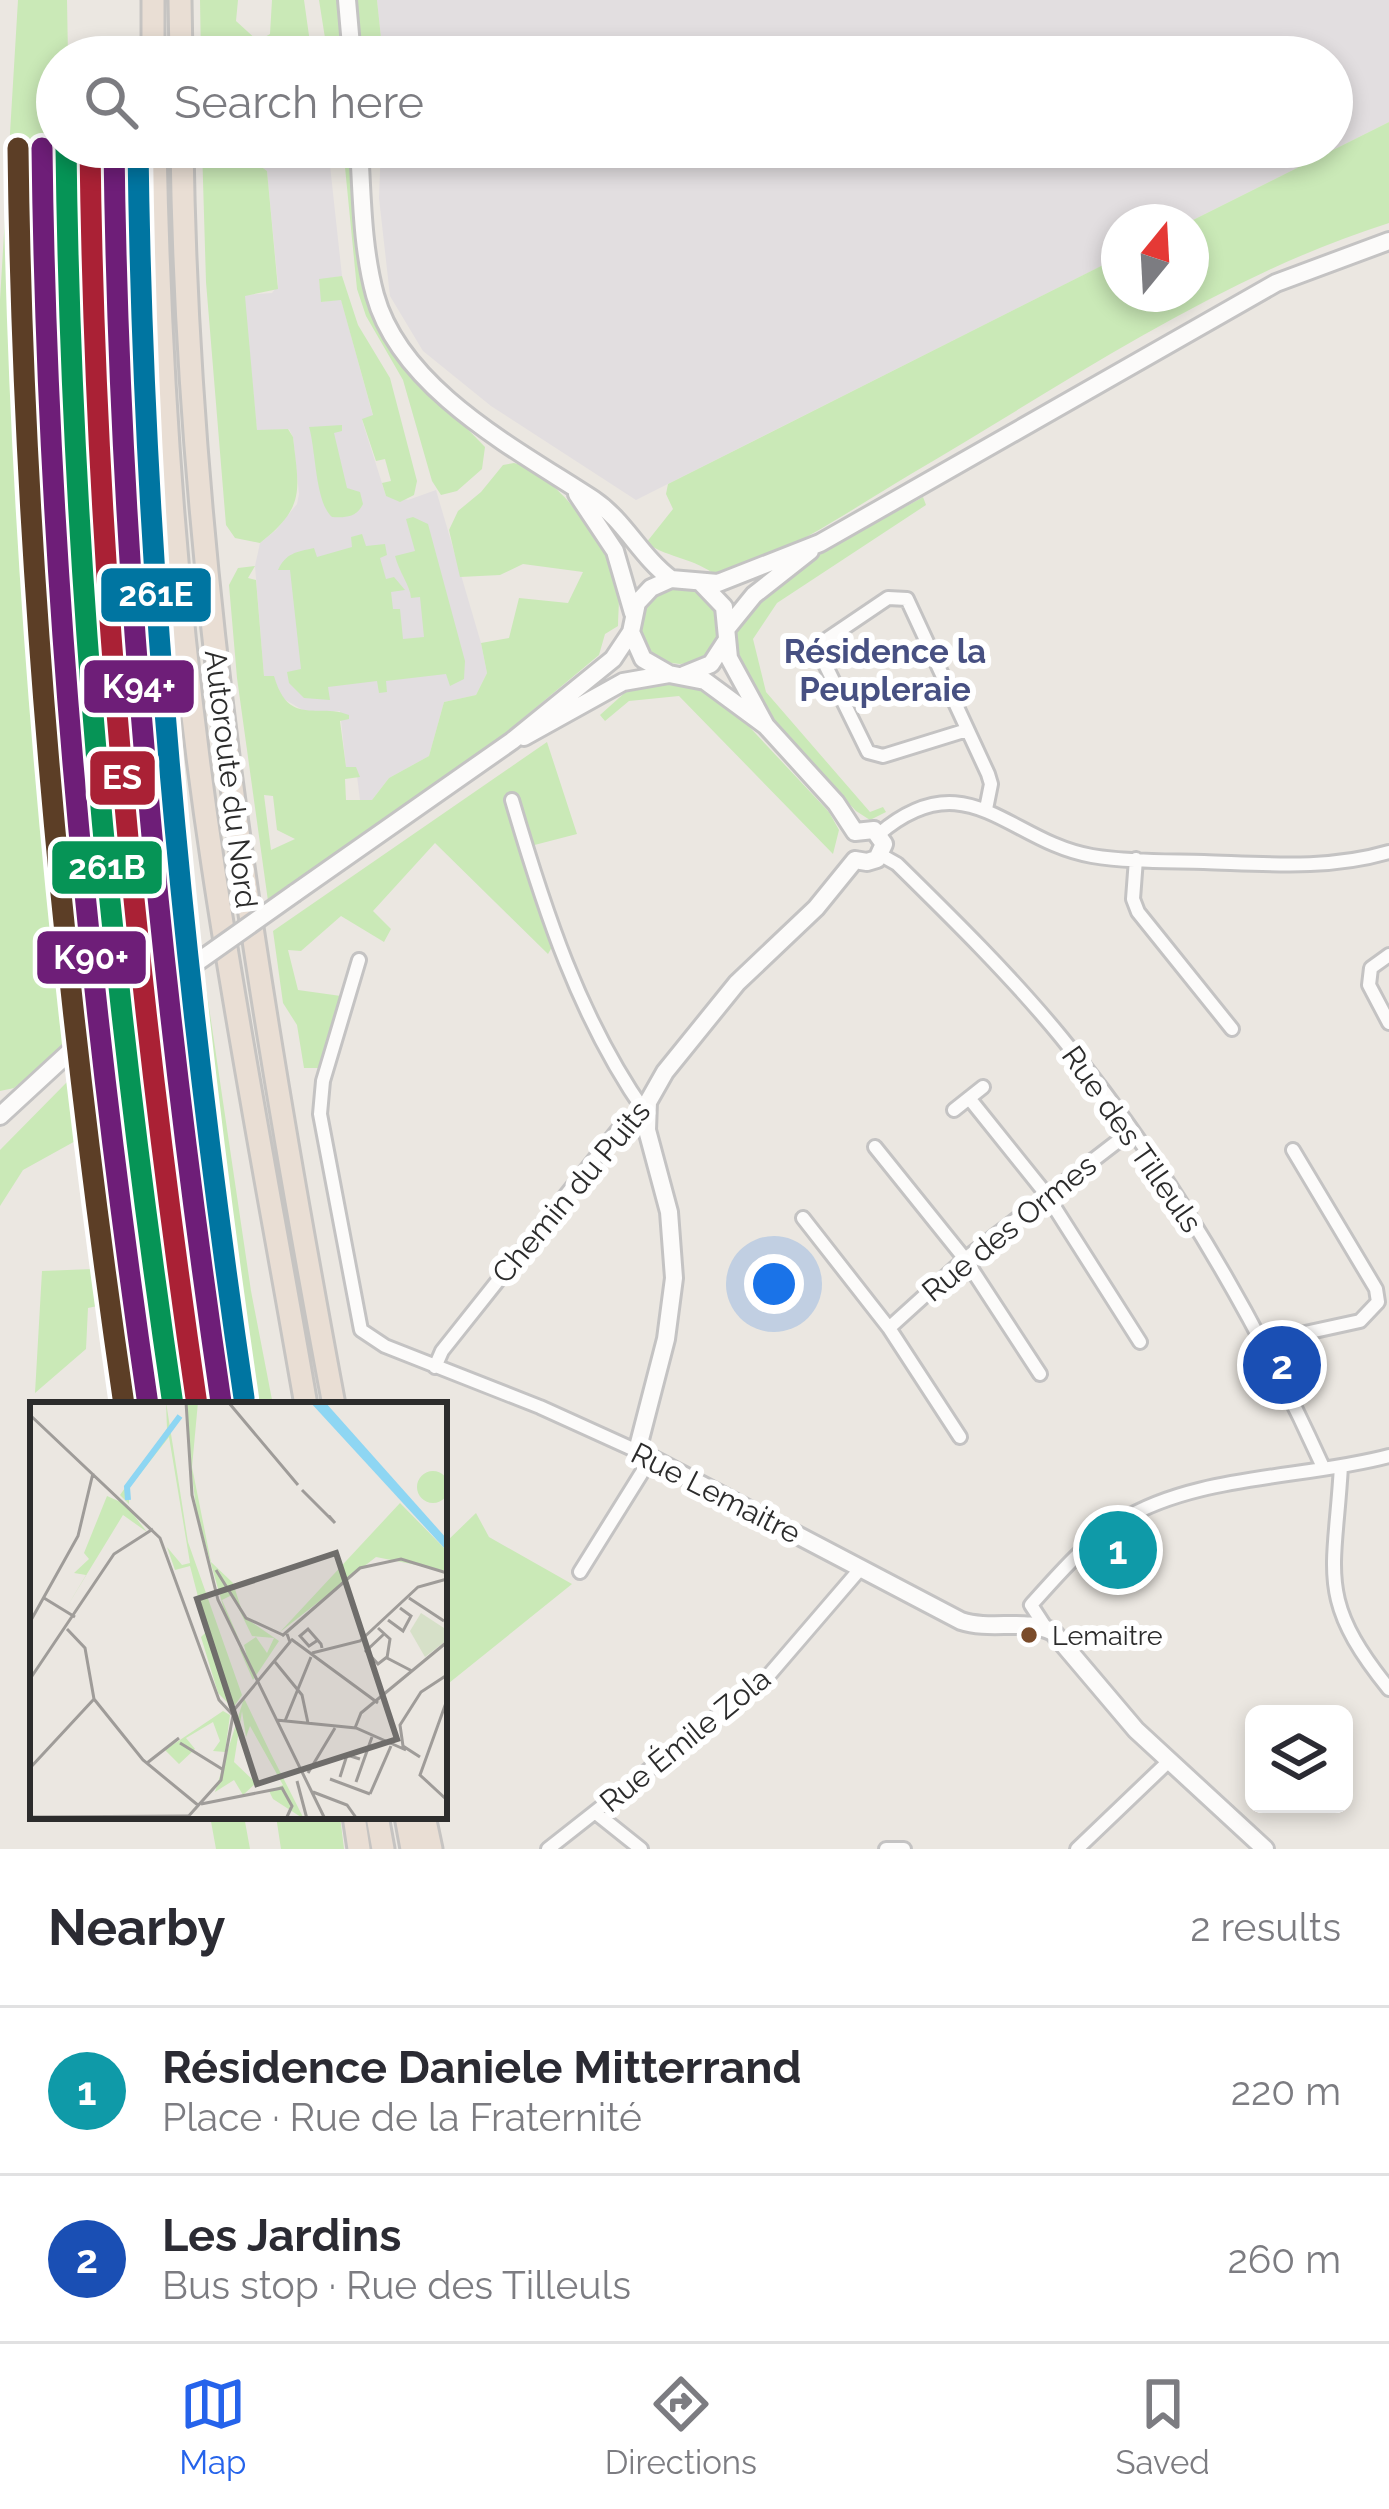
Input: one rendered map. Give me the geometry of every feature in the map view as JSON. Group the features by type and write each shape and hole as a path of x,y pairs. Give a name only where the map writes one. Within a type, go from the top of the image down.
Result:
{"highway":[{"path":"153,0 153,36"},
{"path":"180,0 181,36"},
{"name":"Autoroute du Nord","path":"156,168 165,404 191,695 215,883 305,1402"},
{"name":"Autoroute du Nord","path":"183,168 194,430 215,666 239,859 293,1182 337,1402"},
{"path":"352,1819 356,1849"},
{"path":"378,1819 383,1849"},
{"path":"407,1819 412,1849"},
{"path":"425,1819 430,1849"}],"street":[{"path":"347,0 350,36"},
{"path":"361,168 376,297 396,338 424,375 457,408 614,517 647,559 671,579 702,584 738,577 820,543 1276,283 1389,241"},
{"path":"573,488 615,551 644,659 676,675 711,664 754,595 820,543"},
{"path":"1,1113 109,1023 512,741 613,659 644,595 671,579"},
{"path":"702,584 724,607 729,658 766,726"},
{"path":"967,730 883,756 868,752 820,654 820,644 889,598 907,599 967,730 991,784 986,809"},
{"path":"512,741 539,732 614,685 642,676 705,680 766,726 836,803 855,832"},
{"path":"512,800 555,941 625,1083 645,1112 669,1212 674,1278 644,1455 580,1572"},
{"path":"879,833 916,808 952,804 986,809 1063,848 1095,856 1304,866 1389,852"},
{"path":"855,832 879,833 884,844 881,855 867,862 855,860 848,850 855,832"},
{"name":"Rue des Tilleuls","path":"881,855 897,863 1018,989 1061,1037 1131,1131 1264,1342 1323,1468"},
{"path":"1136,859 1134,905 1232,1029"},
{"name":"Chemin du Puits","path":"435,1366 442,1351 626,1120 645,1112 665,1072 736,983 816,908 855,860"},
{"path":"1389,955 1371,968 1369,985 1389,1023"},
{"name":"Rue Lemaitre","path":"359,960 323,1082 320,1114 361,1330 367,1336 644,1455 975,1626 1046,1628"},
{"path":"954,1110 983,1087"},
{"path":"969,1098 1046,1194 1139,1342"},
{"name":"Rue des Ormes","path":"890,1328 964,1259 1131,1131"},
{"path":"875,1147 964,1259 1040,1374"},
{"path":"1264,1342 1360,1321 1378,1302 1376,1289 1294,1150"},
{"path":"802,1217 890,1328 960,1437"},
{"path":"1265,1849 1107,1698 1031,1605 1090,1543 1119,1521 1170,1498 1389,1456"},
{"path":"1341,1466 1333,1586 1344,1623 1389,1689"},
{"name":"Rue Émile Zola","path":"548,1849 769,1675 861,1568"},
{"path":"1077,1849 1169,1761"},
{"path":"596,1813 640,1849"},
{"path":"886,1849 904,1849"}],"shaded area":[{"path":"377,0 1389,0 1389,122 1353,140 1353,36 381,36"},
{"path":"263,168 330,168 342,276 319,280 322,302 341,299 373,416 362,420 386,496 408,500 436,490 487,673 476,695 444,702 429,756 389,778 372,800 360,800 356,768 346,767 340,711 306,712 284,699 264,676 255,566 260,543 297,504 299,494 289,429 257,431 244,295 272,293 278,285 267,171"},
{"path":"380,168 1297,168 1209,212 1209,204 1101,204 1101,266 636,500 491,406 423,351 390,296"}],"green space":[{"path":"18,0 67,0 68,36 36,36 36,168 70,168 87,575 119,1001 14,1088 0,1091 0,300"},
{"path":"200,0 238,0 236,21 252,36 201,36"},
{"path":"272,0 304,0 309,36 267,36"},
{"path":"319,0 377,0 381,36 325,36"},
{"path":"1389,122 1389,223 1209,299 1209,212 1297,168 1353,168 1353,140"},
{"path":"103,168 134,168 136,286 149,473 167,630 176,784 199,949 150,981 121,630"},
{"path":"203,168 263,168 267,171 278,289 245,296 257,430 288,429 293,437 297,484 292,508 260,543 235,538 226,525 206,282"},
{"path":"345,168 356,168 370,301 449,410 485,447 482,469 457,491 441,495 432,481 403,380 366,316 357,289"},
{"path":"1101,266 1101,312 1185,312 817,531 768,557 717,576 646,543 673,509 666,494 668,484"},
{"path":"342,276 358,325 390,378 417,481 414,495 400,502 386,496 382,483 391,481 385,459 376,461 362,419 373,415 341,300 321,302 319,279"},
{"path":"342,425 342,431 334,433 347,488 360,492 363,504 350,516 332,517 319,488 309,427"},
{"path":"514,463 546,480 592,532 618,587 618,626 605,634 599,655 504,734 268,901 237,678 229,585 238,568 255,566 248,578 256,580 264,676 274,676 280,692 296,708 349,715 340,721 346,767 356,767 360,777 345,779 346,800 372,800 389,778 429,756 444,702 476,695 487,673 481,643 509,638 519,598 568,603 583,572 523,564 500,575 460,577 449,530 458,511 503,465","holes":["264,795 273,796 277,830 295,839 271,850"]},
{"path":"923,497 926,505 777,603 753,639 766,692 870,812 883,807 886,812 870,820 784,735 751,690 734,649 738,627 779,583"},
{"path":"406,519 428,524 465,661 464,679 450,686 446,674 386,681 387,692 379,693 377,681 328,687 330,700 304,698 289,683 287,672 301,669 290,570 278,570 281,564 314,548 317,557 352,547 351,537 362,534 366,546 385,544 387,555 380,558 386,579 394,577 405,590 391,592 393,609 400,609 403,639 424,637 420,597 411,598 395,556 415,551"},
{"path":"680,586 707,598 719,625 707,652 680,664 653,652 641,625 653,598"},
{"path":"656,684 707,688 726,702 829,812 839,830 833,854 679,696 629,701 605,721 600,715 629,689"},
{"path":"547,742 577,834 519,849 552,947 548,954 435,843 373,911 391,929 384,942 341,916 301,951 288,950 298,990 341,996 321,1068 304,1068 297,1025 283,1003 273,931"},
{"path":"205,980 251,1291 272,1402 209,1402 153,1016"},
{"path":"128,1037 177,1402 119,1402 107,1304 88,1308 86,1349 35,1393 42,1271 93,1269 79,1139 23,1170 0,1206 0,1150 67,1082"},
{"path":"476,1513 489,1537 572,1584 447,1685 447,1541"},
{"path":"211,1819 245,1819 250,1849 216,1849"},
{"path":"276,1819 340,1819 344,1849 281,1849"}],"transit line":[{"path":"18,148 28,464 50,778 82,1092 124,1402"},
{"name":"K90+","path":"42,168 52,464 74,778 106,1092 148,1402"},
{"name":"261B","path":"66,168 76,463 98,778 131,1092 173,1402"},
{"name":"ES","path":"91,168 100,463 122,778 155,1092 197,1402"},
{"name":"K94+","path":"115,168 124,462 146,776 179,1089 221,1402"},
{"name":"261E","path":"138,168 148,461 170,774 202,1086 244,1398"}],"place":[{"name":"Les Jardins","path":"1282,1365"},
{"name":"Résidence Daniele Mitterrand","path":"1118,1550"},
{"name":"Lemaitre","path":"1029,1635"}],"district":[{"name":"Résidence la Peupleraie","path":"885,670"}]}
